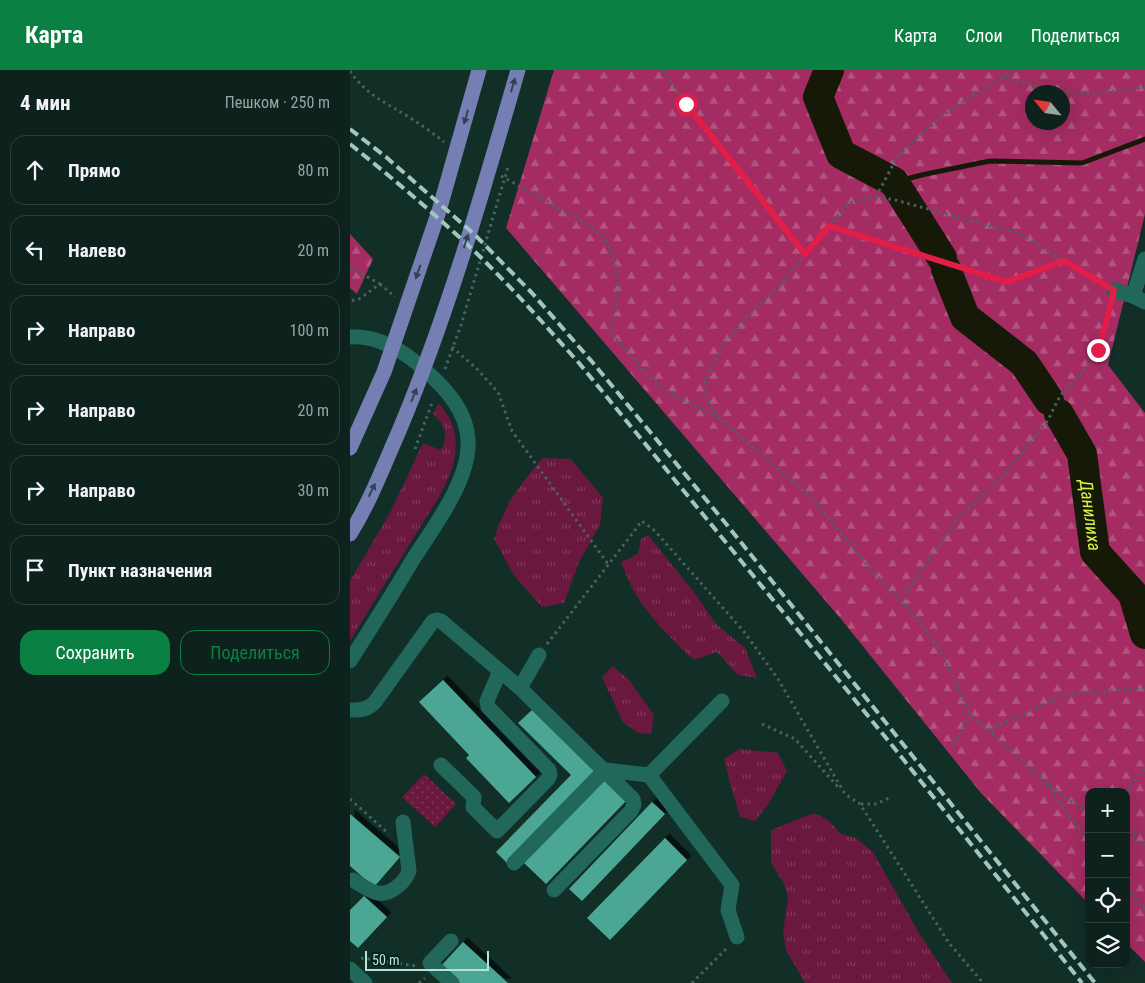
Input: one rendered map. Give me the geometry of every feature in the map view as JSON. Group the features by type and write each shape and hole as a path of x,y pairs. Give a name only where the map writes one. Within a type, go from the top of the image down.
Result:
{"main road":[{"path":"350,448 384,372 439,212 479,70"},
{"path":"350,534 381,473 431,349 493,156 518,70"}],"street":[{"path":"1114,290 1139,299 1145,259"},
{"path":"350,337 368,338 384,343 417,363 455,403 464,420 468,439 468,453 465,466 449,502 350,661"},
{"path":"350,435 368,411"},
{"path":"350,710 364,710 375,702 433,621 437,620 441,621 520,688 633,799 634,805 631,811 554,890"},
{"path":"520,688 539,655"},
{"path":"441,766 474,797 473,807 498,831 548,779 550,775 549,770 488,707 487,701 500,671"},
{"path":"649,775 722,702"},
{"path":"605,770 649,775 732,885 728,910 737,936"},
{"path":"514,863 605,770"},
{"path":"351,880 373,893 380,894 390,893 407,876 409,870 402,822"},
{"path":"451,941 430,963 452,983"},
{"path":"355,963 365,983"}],"path":[{"path":"663,70 686,104 805,254"},
{"path":"876,197 896,159 912,142 950,110 1014,70"},
{"path":"350,71 368,92 452,147"},
{"path":"1002,78 1078,93 1124,90 1145,86"},
{"path":"493,171 584,222 599,233 608,243 615,265 618,290 616,312 610,332 658,386 720,418 809,495 877,576 925,628 942,655 969,713 1043,779 1066,798 1085,810"},
{"path":"720,418 709,400 704,386 712,364 730,336 757,306 783,282 849,203 876,197 895,200 1020,234 1114,290 1098,350 1082,373 1060,396 1048,420 1007,472 959,518 907,591 906,606"},
{"path":"829,226 1007,282 1064,261"},
{"path":"350,267 380,284 402,304"},
{"path":"350,301 359,299 380,284"},
{"path":"446,342 476,368 498,392 512,431 608,564"},
{"path":"539,655 642,521 655,531 746,633 778,679 845,794"},
{"path":"988,730 1066,694 1145,688"},
{"path":"954,745 969,713"},
{"path":"762,724 795,739 845,794 860,804 948,943 983,983"},
{"path":"1130,788 1131,784 1145,768"},
{"path":"1043,779 1085,836"},
{"path":"860,804 876,804 889,798"},
{"path":"350,800 406,850"},
{"path":"1130,833 1145,832"},
{"path":"1130,836 1145,845"},
{"path":"1130,892 1145,909"},
{"path":"692,983 737,936"},
{"path":"355,963 437,968"}],"green space":[{"path":"554,70 1145,70 1145,214 1108,365 1145,413 1145,962 1130,947 1130,788 1085,788 1085,900 981,793 841,619 506,228"},
{"path":"350,234 373,259 357,294 350,288"},
{"path":"438,403 447,414 455,433 455,455 449,477 433,508 350,641 350,581 391,511 423,443 441,450 443,447 444,429 440,421 433,414"},
{"path":"542,458 571,459 603,498 600,525 579,562 564,603 542,607 515,577 494,539 508,505"},
{"path":"648,535 694,592 716,624 745,648 757,678 738,675 717,652 694,660 668,635 645,608 632,588 621,562 638,554 641,539"},
{"path":"613,666 629,680 654,715 651,734 638,733 623,722 602,677"},
{"path":"739,749 778,753 787,771 767,806 755,821 740,817 724,759"},
{"path":"424,774 456,804 435,827 402,797"},
{"path":"814,813 828,820 841,834 856,838 873,852 919,933 952,983 805,983 786,950 783,932 788,898 784,884 771,862 771,830"}],"building":[{"path":"443,680 536,777 509,803 466,758 469,755 419,702"},
{"path":"532,710 596,773 507,863 496,852 571,775 518,723"},
{"path":"603,778 626,801 546,884 522,861"},
{"path":"652,802 665,814 582,901 569,889"},
{"path":"350,814 400,857 374,887 350,866"},
{"path":"665,838 687,860 610,940 587,918"},
{"path":"364,896 387,917 358,948 350,941 350,910"},
{"path":"463,942 508,983 460,983 441,966"}],"waterway":[{"name":"Данилиха","path":"829,70 818,97 841,154 894,182 942,258"},
{"path":"894,182 990,161 1082,163 1145,139"},
{"name":"Данилиха","path":"946,269 965,317 1024,363 1049,400"},
{"name":"Данилиха","path":"1059,414 1082,454 1095,552 1133,594 1145,634"}],"railway":[{"path":"350,129 386,157 474,234 532,293 594,364 727,525 1095,983"},
{"path":"350,144 469,246 579,363 891,744 1082,983"}],"route":[{"path":"686,104 758,192 805,254 829,226 1007,282 1064,261 1114,290 1098,350"}]}
